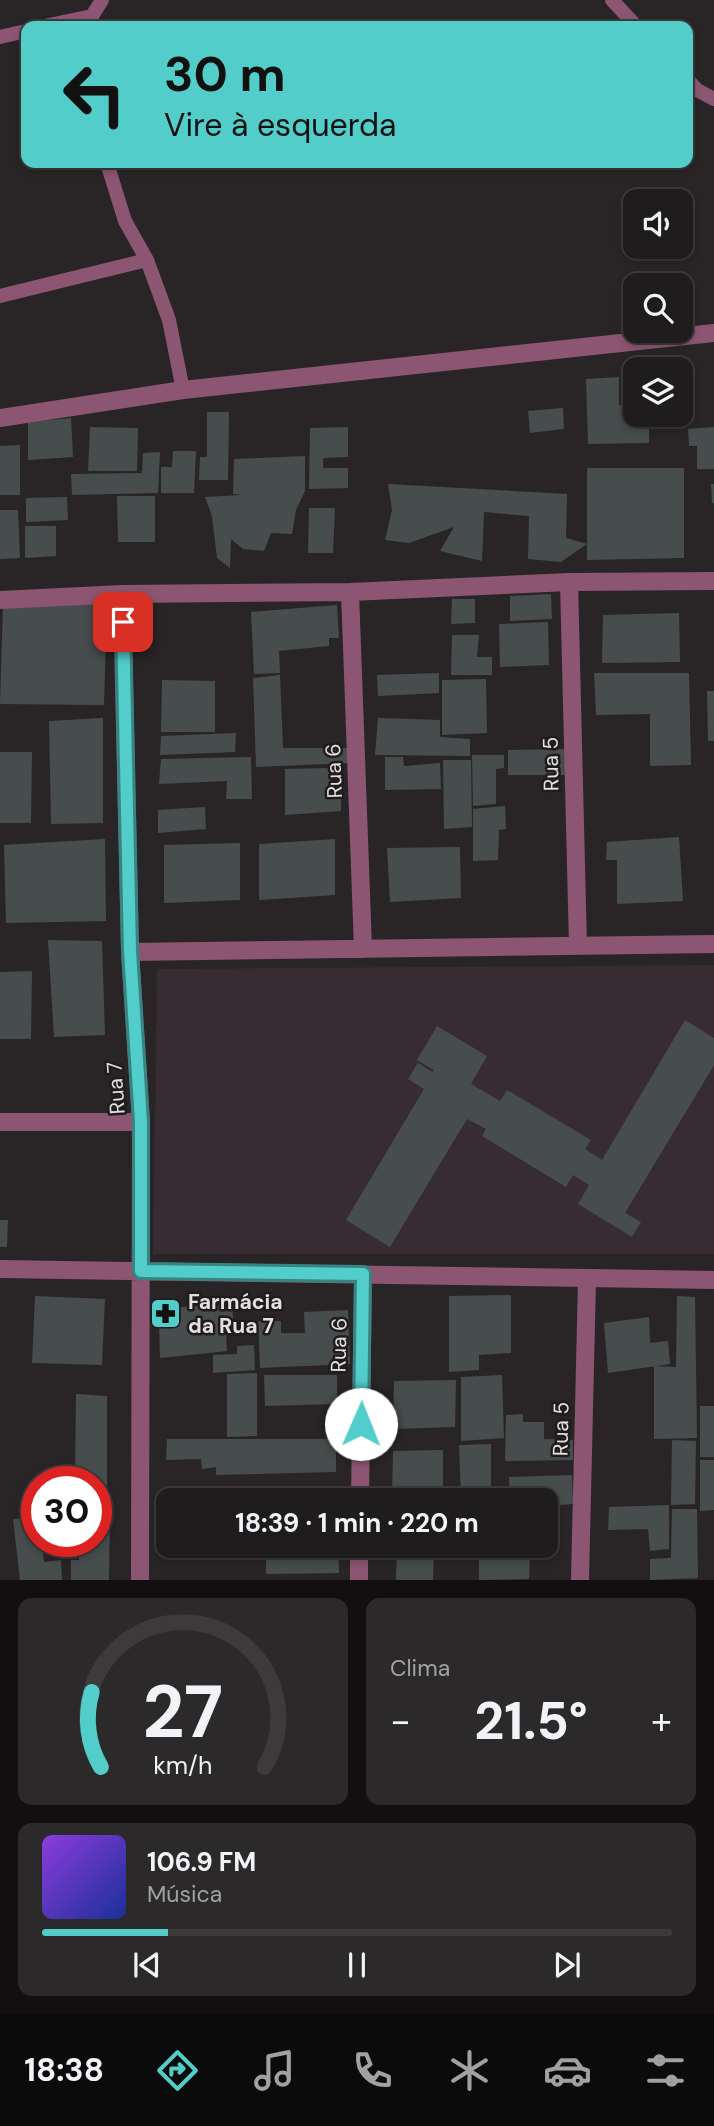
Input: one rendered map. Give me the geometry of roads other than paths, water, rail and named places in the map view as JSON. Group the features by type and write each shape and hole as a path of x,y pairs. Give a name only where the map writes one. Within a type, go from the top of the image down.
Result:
{"street":[{"path":"0,418 183,390 714,333"},
{"path":"0,600 122,594 350,592 569,582 714,581"},
{"name":"Rua 5","path":"569,582 578,946"},
{"name":"Rua 6","path":"350,592 363,949"},
{"name":"Rua 7","path":"122,594 130,951 141,1122 140,1580"},
{"path":"130,951 714,944"},
{"path":"0,1122 141,1122"},
{"path":"0,1269 714,1280"},
{"name":"Rua 6","path":"360,1488 363,1274"},
{"name":"Rua 5","path":"580,1580 587,1280"},
{"path":"359,1558 359,1580"}],"lane":[{"path":"92,21 102,0"},
{"path":"612,0 631,21"},
{"path":"0,37 21,32"},
{"path":"693,86 714,99"},
{"path":"109,168 125,221 147,260 169,320 183,390"},
{"path":"0,296 147,260"}],"place":[{"name":"Farmácia da Rua 7","path":"165,1314"}]}
